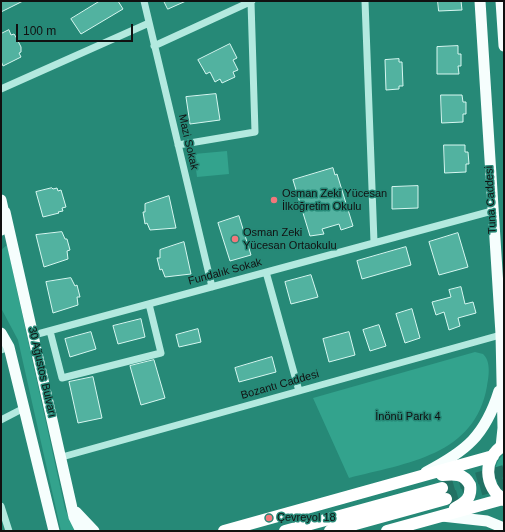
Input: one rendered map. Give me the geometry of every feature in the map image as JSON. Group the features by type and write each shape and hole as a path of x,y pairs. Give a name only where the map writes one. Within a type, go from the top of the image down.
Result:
{"highway":[{"path":"502,446 493,456 488,467 488,480 494,491 503,500"},
{"path":"224,531 493,456"},
{"path":"387,531 415,527 440,516 466,502 471,490 468,482 462,476 453,474 415,478"},
{"path":"285,531 444,493 330,531"},
{"path":"440,516 503,500"}],"main road":[{"name":"Tuna Caddesi","path":"480,1 492,211 502,334 502,446"},
{"path":"501,1 504,46"},
{"name":"30 Ağustos Bulvarı","path":"1,200 62,457 74,517 81,531"},
{"path":"1,230 4,224 5,212"},
{"path":"1,333 24,408 52,528"},
{"path":"415,478 457,455 477,436 492,410 502,379"},
{"path":"72,505 81,519 94,531"},
{"path":"440,516 487,521 504,528"}],"street":[{"name":"Mazi Sokak","path":"144,1 212,288"},
{"path":"154,46 251,1 255,132 178,145"},
{"path":"366,1 374,242"},
{"path":"1,89 149,23"},
{"name":"Fundalık Sokak","path":"34,336 492,211"},
{"path":"266,272 298,391"},
{"path":"50,331 62,378 161,353 149,304"},
{"name":"Bozantı Caddesi","path":"62,457 502,334"},
{"path":"1,420 24,408"},
{"path":"1,506 9,531"}],"green space":[{"path":"227,151 229,174 197,177 194,154"},
{"path":"7,245 65,509 75,531 61,531 18,340 1,308 1,250"},
{"name":"İnönü Parkı 4","path":"475,352 483,354 486,357 489,369 487,386 480,409 468,428 453,442 435,453 415,461 349,478 313,398"},
{"path":"504,454 504,491 500,487 495,472 497,463"}],"building":[{"path":"1,1 23,1 1,12"},
{"path":"100,1 118,1 123,9 81,34 71,19"},
{"path":"164,1 186,1 168,9"},
{"path":"438,1 461,1 462,10 439,11"},
{"path":"9,30 11,35 14,34 21,47 21,52 19,53 21,57 3,66 1,61 1,34"},
{"path":"230,44 237,58 233,60 238,70 233,72 235,77 222,83 220,79 215,82 210,72 206,74 198,60"},
{"path":"458,46 458,54 461,54 461,66 458,66 459,74 437,74 437,47"},
{"path":"399,59 399,62 402,62 403,86 399,86 399,89 386,90 385,60"},
{"path":"216,94 220,120 190,124 186,97"},
{"path":"441,95 462,95 463,102 466,102 466,114 463,114 463,122 442,123"},
{"path":"444,145 465,145 465,152 468,152 469,164 466,164 466,172 445,173"},
{"path":"333,168 335,175 337,174 353,226 341,230 339,224 322,229 324,234 310,236 293,180"},
{"path":"418,186 418,208 392,209 392,187"},
{"path":"57,188 58,191 61,190 66,207 62,208 63,211 58,212 59,213 43,217 36,192"},
{"path":"169,196 176,228 150,230 147,223 145,224 143,212 145,212 145,204"},
{"name":"Osman Zeki Yücesan Ortaokulu","path":"239,216 251,255 230,261 218,223"},
{"path":"62,232 65,239 67,239 70,250 67,251 68,259 44,267 36,235"},
{"path":"458,233 468,267 439,275 429,242"},
{"path":"184,242 191,274 165,277 162,269 160,270 157,258 160,258 160,250"},
{"path":"406,247 411,265 362,279 357,261"},
{"path":"311,275 318,297 291,304 285,282"},
{"path":"71,278 75,286 77,285 80,297 77,297 78,305 53,313 46,282"},
{"path":"461,287 465,304 473,302 476,313 458,318 460,326 449,330 444,312 436,315 432,302 451,297 449,290"},
{"path":"412,309 420,338 405,343 396,314"},
{"path":"141,319 145,337 118,344 113,326"},
{"path":"379,325 386,346 370,351 363,330"},
{"path":"198,329 201,342 179,347 176,335"},
{"path":"91,332 96,349 70,357 65,339"},
{"path":"349,332 355,355 329,362 323,339"},
{"path":"272,357 276,372 239,382 235,368"},
{"path":"154,360 165,398 141,405 130,366"},
{"path":"93,377 102,418 78,423 69,382"}],"tunnel":[{"path":"442,488 504,471"},
{"path":"446,499 504,483"}],"place":[{"name":"Osman Zeki Yücesan İlköğretim Okulu","path":"274,200"},
{"name":"Osman Zeki Yücesan Ortaokulu","path":"235,239"},
{"name":"Çevreyol 18","path":"269,518"}]}
